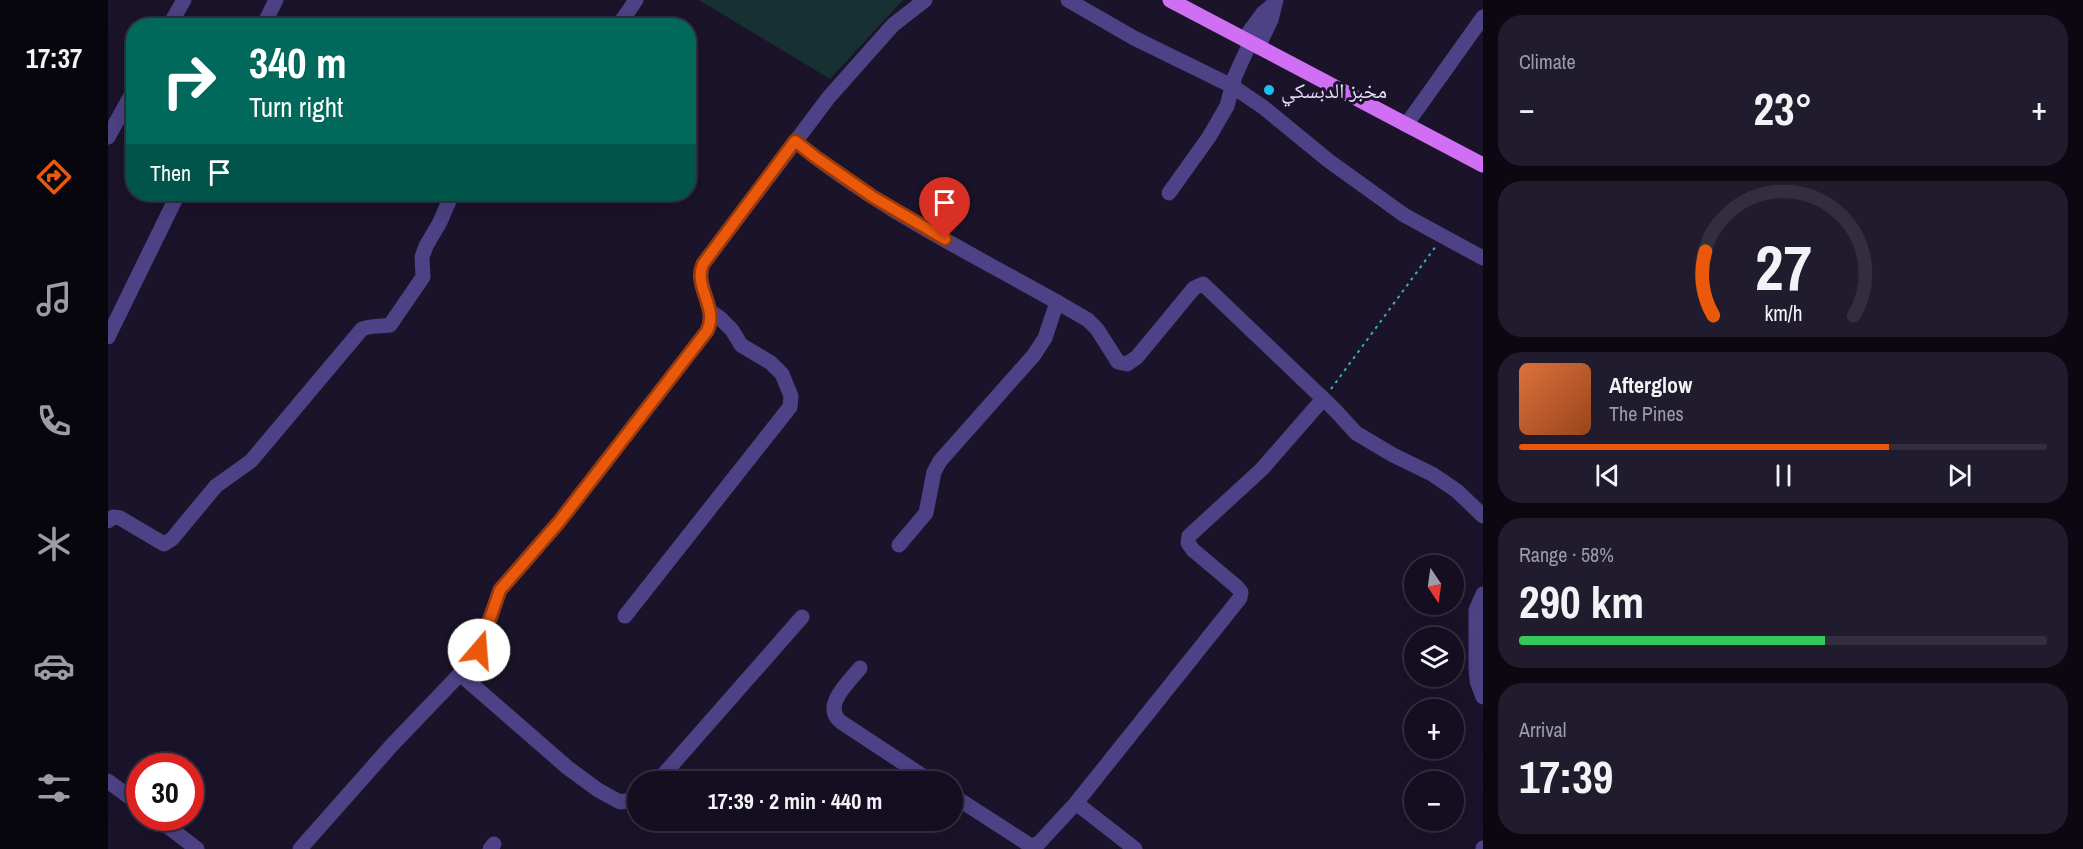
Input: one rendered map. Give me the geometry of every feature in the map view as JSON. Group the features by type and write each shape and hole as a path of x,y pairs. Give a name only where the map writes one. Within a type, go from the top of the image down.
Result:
{"main road":[{"path":"1170,0 1483,165"}],"street":[{"path":"174,18 184,0"},
{"path":"267,18 276,0"},
{"path":"624,18 636,0"},
{"path":"300,849 392,745 460,674 479,650 500,590 559,522 709,327 711,312 700,275 703,264 830,97 893,25 925,0"},
{"path":"1068,0 1134,38 1232,86 1258,103 1350,176 1418,224 1483,258"},
{"path":"1169,193 1209,137 1227,106 1232,86 1251,43 1271,20 1276,2"},
{"path":"1406,125 1483,17"},
{"path":"108,137 126,104"},
{"path":"795,141 910,220 1089,320 1118,362 1127,364 1137,357 1194,288 1203,284 1356,433 1432,474 1457,491 1483,516"},
{"path":"108,337 175,201"},
{"path":"108,521 113,517 120,518 164,544 172,538 216,486 251,461 362,329 368,326 390,325 398,316 423,277 422,257 449,201"},
{"path":"899,545 926,513 934,472 940,461 1034,355 1045,338 1057,302"},
{"path":"625,616 790,407 791,396 782,374 771,363 749,352 741,345 732,330 711,312"},
{"path":"963,802 1031,846 1039,843 1076,802 1240,598 1241,592 1238,587 1193,550 1188,543 1189,536 1262,470 1323,399"},
{"path":"1483,594 1476,610 1476,668 1477,681 1483,697"},
{"path":"667,771 802,617"},
{"path":"860,668 834,703 835,717 916,771"},
{"path":"460,674 567,768 598,790 621,802 627,801"},
{"path":"108,781 126,794"},
{"path":"1076,802 1135,849"},
{"path":"174,831 197,849"}],"path":[{"path":"1323,399 1443,237"}],"green space":[{"path":"699,0 903,0 830,79"}],"place":[{"name":"مخبز الدبسكي","path":"1269,90"}],"route":[{"path":"479,650 500,590 559,522 707,331 712,318 700,275 703,264 795,141 873,197 945,239"}]}
